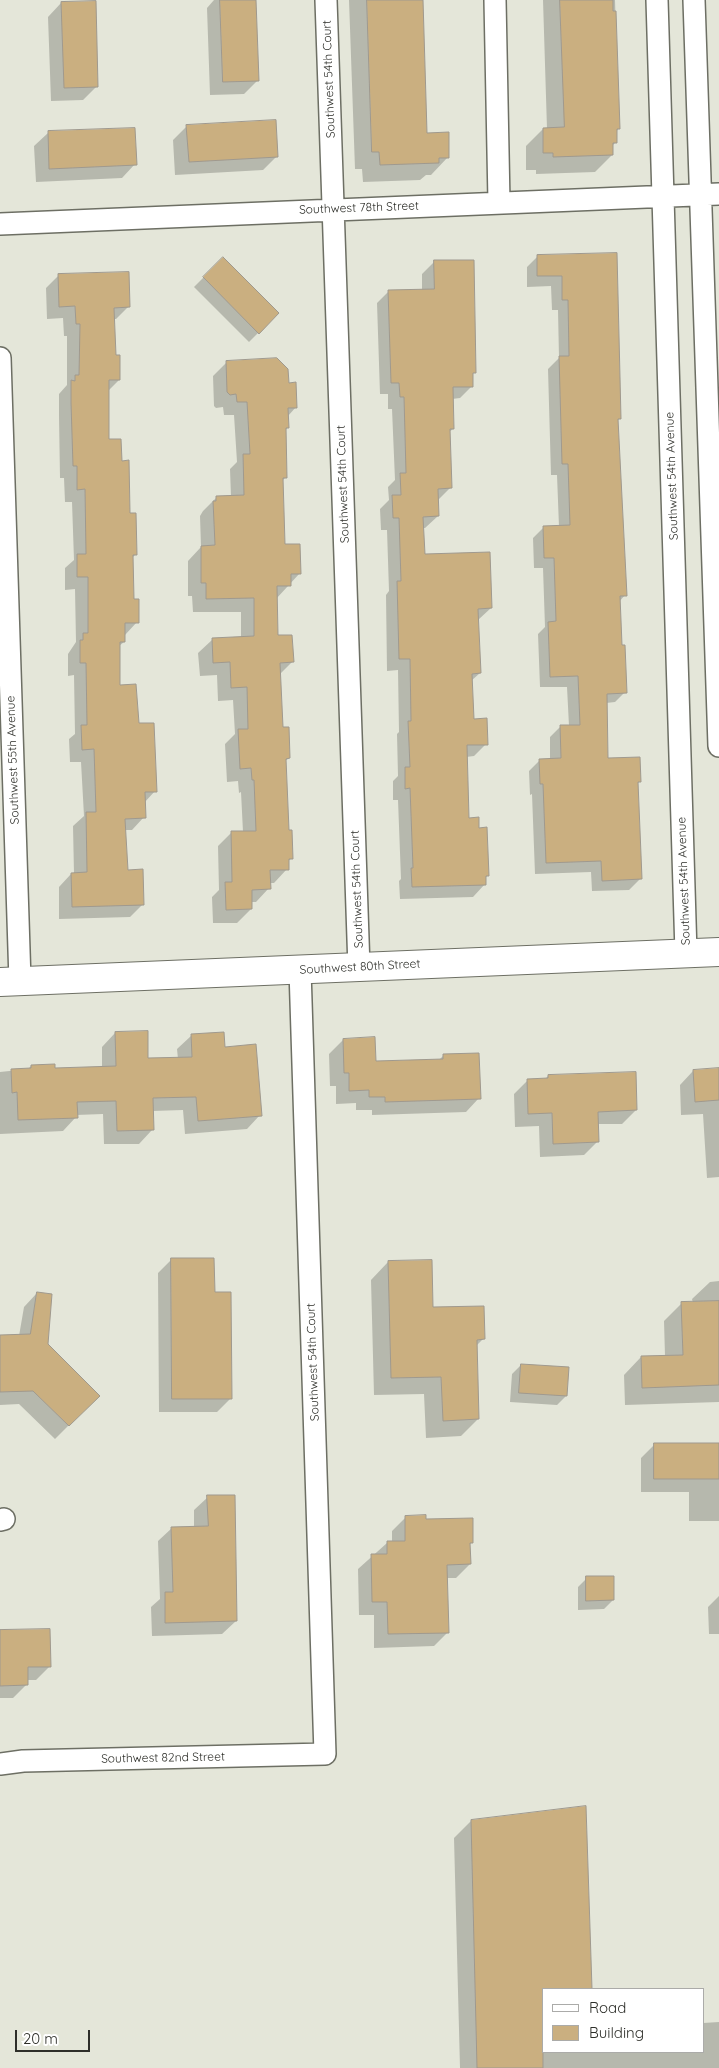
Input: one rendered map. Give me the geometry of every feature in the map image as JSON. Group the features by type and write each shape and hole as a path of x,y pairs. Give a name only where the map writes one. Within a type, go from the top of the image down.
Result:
{"street":[{"name":"Southwest 54th Court","path":"326,0 360,968"},
{"path":"495,0 499,202"},
{"name":"Southwest 54th Avenue","path":"657,0 686,953"},
{"path":"694,0 710,194 719,746"},
{"name":"Southwest 78th Street","path":"0,224 710,194"},
{"name":"Southwest 55th Avenue","path":"0,358 10,982"},
{"name":"Southwest 80th Street","path":"10,982 719,952"},
{"name":"Southwest 54th Court","path":"300,970 325,1754"},
{"name":"Southwest 82nd Street","path":"0,1764 23,1761 325,1754"}],"building":[{"path":"220,0 256,0 259,81 223,82"},
{"path":"367,0 423,0 427,133 449,132 449,158 439,158 439,163 380,165 379,152 372,152"},
{"path":"560,0 613,0 613,11 616,11 620,129 617,129 617,143 613,143 613,155 553,157 553,153 543,153 543,128 564,127"},
{"path":"96,1 98,87 64,88 61,2"},
{"path":"276,120 278,157 189,162 186,125"},
{"path":"135,128 137,165 49,169 48,131"},
{"path":"617,253 621,419 618,419 627,596 620,596 622,645 625,645 627,693 607,694 608,758 640,757 641,782 638,782 642,879 602,881 601,861 546,863 543,784 540,784 539,759 561,758 560,725 580,725 578,676 550,677 548,622 556,621 554,558 544,558 543,526 570,525 568,464 562,464 559,356 569,356 568,300 562,300 562,276 537,276 537,255"},
{"path":"223,257 279,313 259,334 203,277"},
{"path":"434,260 474,260 476,373 473,373 473,387 453,387 454,429 450,429 452,488 438,489 439,516 423,517 425,554 490,552 492,608 478,609 481,673 472,674 474,719 487,718 488,745 467,745 469,818 479,817 479,828 487,827 489,876 486,876 486,885 412,887 410,788 405,789 405,767 410,767 408,721 411,721 410,659 399,659 397,581 401,581 399,518 393,518 392,495 401,495 400,473 406,473 404,397 400,397 399,383 391,383 388,290 434,289"},
{"path":"129,272 130,307 114,308 116,355 120,355 120,380 109,380 109,439 121,439 122,461 129,460 130,513 136,513 137,555 133,555 134,599 139,599 139,623 125,623 125,642 120,642 120,685 136,684 139,723 154,723 157,792 145,792 146,818 125,819 128,870 143,869 144,905 72,907 71,873 87,872 86,812 96,812 94,749 82,750 81,725 87,725 86,663 80,663 80,640 83,640 83,633 88,633 88,577 77,577 77,554 86,554 85,489 77,490 77,466 73,466 71,403 71,380 75,381 75,375 79,375 80,324 76,324 75,306 59,307 58,274"},
{"path":"277,358 288,369 289,383 296,382 297,408 288,408 289,428 286,428 287,478 283,478 285,544 300,544 301,574 291,574 291,586 277,586 278,635 292,635 294,662 280,663 283,727 289,727 290,758 286,759 289,830 292,830 293,859 289,859 289,870 270,870 271,889 252,890 252,909 226,910 225,882 232,882 231,831 256,831 254,780 252,780 251,768 240,769 238,729 248,729 247,687 231,688 230,662 213,663 212,638 254,636 254,598 206,599 206,583 201,583 201,546 215,545 213,501 216,501 216,496 244,495 243,454 250,454 247,402 237,402 236,394 230,395 227,392 226,361"},
{"path":"148,1031 148,1058 192,1057 191,1034 224,1032 225,1047 256,1044 262,1116 198,1121 196,1097 153,1098 154,1130 117,1131 116,1101 77,1102 78,1118 18,1120 17,1092 12,1093 11,1069 31,1068 31,1065 55,1064 55,1068 116,1066 115,1032"},
{"path":"375,1037 376,1061 443,1059 443,1054 479,1053 481,1099 385,1102 385,1097 369,1097 369,1090 349,1091 349,1073 344,1073 343,1039"},
{"path":"719,1068 719,1100 695,1102 693,1070"},
{"path":"636,1072 637,1110 598,1112 599,1142 553,1144 552,1113 528,1114 527,1079 548,1078 548,1075"},
{"path":"171,1258 214,1258 215,1292 231,1292 232,1399 172,1399"},
{"path":"432,1260 433,1307 484,1306 485,1339 477,1340 479,1419 443,1421 441,1377 391,1378 388,1261"},
{"path":"37,1292 52,1294 48,1344 100,1396 69,1426 33,1391 0,1392 0,1335 30,1334"},
{"path":"719,1301 719,1385 642,1388 641,1356 683,1355 681,1302"},
{"path":"521,1364 569,1367 567,1396 519,1393"},
{"path":"654,1443 719,1443 719,1479 654,1479"},
{"path":"207,1495 235,1495 237,1621 165,1623 165,1592 173,1592 171,1527 208,1526"},
{"path":"426,1515 426,1519 473,1518 473,1543 470,1543 471,1564 447,1565 449,1633 388,1634 387,1602 372,1602 371,1554 387,1554 387,1541 405,1541 405,1516"},
{"path":"586,1576 614,1576 614,1600 586,1601"},
{"path":"50,1629 51,1667 28,1667 28,1685 0,1686 0,1630"},
{"path":"586,1806 592,1988 542,1988 543,2068 477,2068 471,1820"}]}
